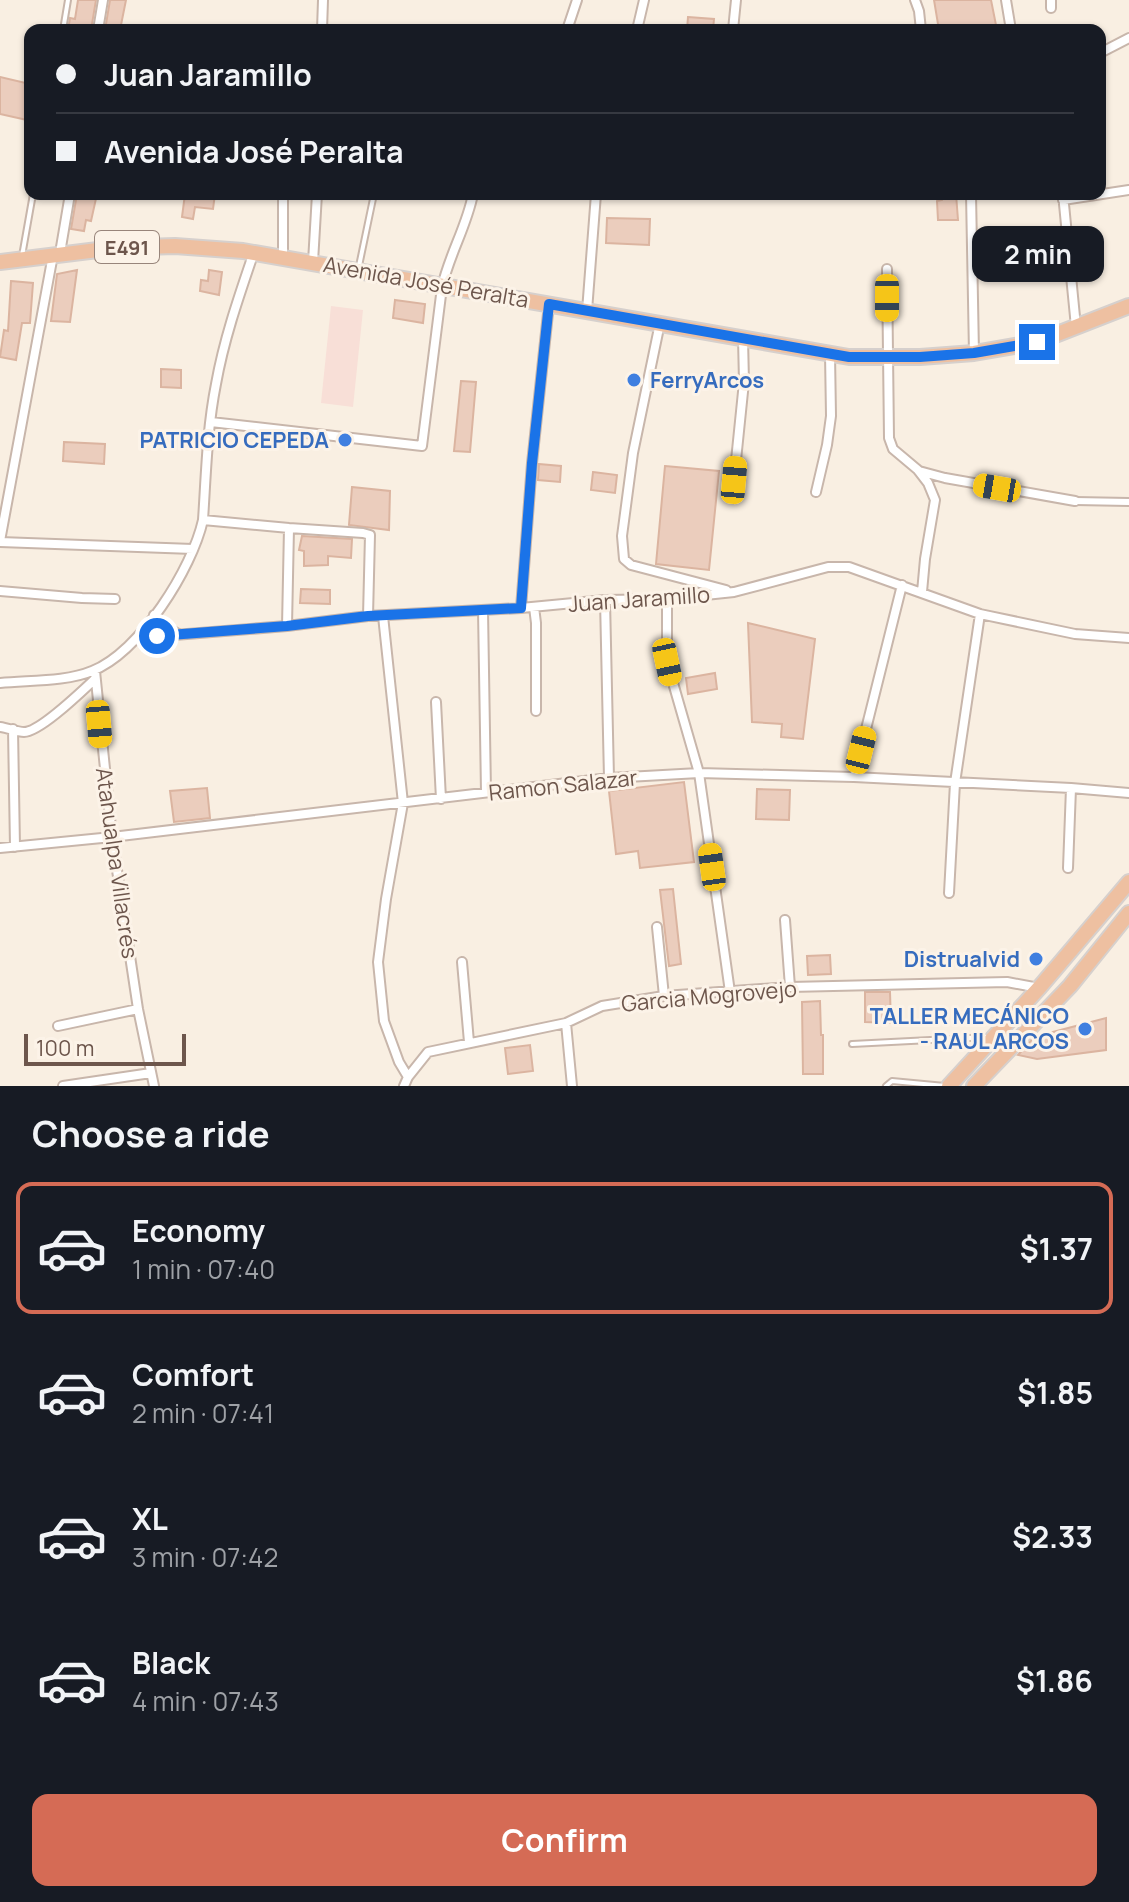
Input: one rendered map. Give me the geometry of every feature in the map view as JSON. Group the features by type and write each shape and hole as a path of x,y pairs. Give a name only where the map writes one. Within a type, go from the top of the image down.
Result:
{"highway":[{"name":"Avenida José Peralta","path":"0,262 90,249 155,246 254,252 849,357 974,353 1045,340 1129,306"},
{"path":"947,1086 1039,988 1129,882"},
{"path":"974,1086 1070,986 1129,913"}],"street":[{"path":"99,24 103,0"},
{"path":"322,24 323,0"},
{"path":"569,24 577,0"},
{"path":"638,24 644,0"},
{"path":"734,24 736,0"},
{"path":"915,0 920,24"},
{"path":"1006,0 1010,24"},
{"path":"1106,50 1129,38"},
{"path":"1106,192 1129,190"},
{"path":"69,200 0,542 193,549"},
{"path":"283,200 283,257"},
{"path":"313,262 317,200"},
{"path":"211,422 422,446 442,287 472,200"},
{"path":"587,311 596,200"},
{"path":"971,200 974,353"},
{"path":"1063,200 1076,327"},
{"path":"0,727 21,733 30,732 46,722 137,638 172,591 193,549 203,520 216,385 229,325 254,252"},
{"path":"887,269 889,438 893,449 928,483 935,500 922,592"},
{"path":"521,608 549,304"},
{"path":"660,323 633,453 622,536 624,559 631,565 734,592"},
{"path":"734,480 744,382 743,337"},
{"path":"816,492 831,416 830,354"},
{"path":"918,470 945,478 1075,501 1129,502"},
{"path":"203,520 370,535 368,616"},
{"path":"287,626 289,528"},
{"name":"Juan Jaramillo","path":"137,638 368,616 605,600 667,599 734,592 828,567 849,567 980,614 1075,634 1129,638"},
{"path":"854,777 902,585"},
{"path":"0,591 115,599"},
{"path":"667,599 667,662 699,773 730,992"},
{"path":"605,600 609,778"},
{"path":"534,607 536,711"},
{"path":"483,610 486,792"},
{"path":"949,893 955,783 980,614"},
{"path":"154,615 178,634"},
{"path":"383,616 403,803 378,962 384,1021 406,1081"},
{"path":"0,683 95,675"},
{"name":"Atahualpa Villacrés","path":"95,675 112,837 138,1009 154,1086"},
{"path":"436,702 441,799"},
{"path":"13,729 15,847"},
{"name":"Ramon Salazar","path":"0,848 609,778 699,773 854,777 1129,793"},
{"path":"1068,868 1071,788"},
{"path":"785,920 790,987"},
{"path":"657,927 664,996"},
{"path":"462,962 469,1042"},
{"name":"Garcia Mogrovejo","path":"406,1081 428,1052 566,1023 602,1006 664,996 790,987 1007,982 1039,988"},
{"path":"58,1026 138,1009"},
{"path":"566,1023 572,1086"},
{"path":"63,1086 151,1073"}],"lane":[{"path":"64,24 68,0"},
{"path":"21,259 32,200"},
{"path":"358,270 373,200"},
{"path":"852,1044 994,1037"},
{"path":"886,1086 892,1081 947,1086"}],"shaded area":[{"path":"331,306 363,310 353,407 321,403"}],"building":[{"path":"78,0 96,0 92,24 69,24 70,18 75,19"},
{"path":"110,0 126,0 121,24 106,24"},
{"path":"934,0 991,0 996,24 938,24"},
{"path":"688,17 714,19 714,24 687,24"},
{"path":"0,77 24,83 24,119 0,114"},
{"path":"76,200 96,200 91,221 86,220 84,231 71,229"},
{"path":"184,200 214,200 213,209 195,207 193,219 182,217"},
{"path":"956,200 958,220 938,220 937,201"},
{"path":"607,218 650,219 649,245 606,243"},
{"path":"77,270 70,322 51,321 57,274"},
{"path":"209,270 222,272 219,295 200,291 201,280 208,281"},
{"path":"11,281 33,283 30,323 22,323 16,360 0,357 4,330 8,331"},
{"path":"395,300 425,304 423,323 393,318"},
{"path":"161,369 181,370 181,388 161,387"},
{"path":"461,381 476,382 470,452 454,451"},
{"path":"64,442 105,444 104,464 63,461"},
{"path":"539,464 561,466 560,482 538,480"},
{"path":"665,466 719,471 709,570 656,564"},
{"path":"593,472 617,475 615,493 591,490"},
{"path":"352,487 390,491 389,530 349,525"},
{"path":"302,536 352,539 351,558 328,556 328,565 304,566 304,551 299,550"},
{"path":"301,589 330,590 330,604 300,603"},
{"path":"748,623 815,639 803,739 781,737 782,724 752,722"},
{"path":"715,673 717,689 688,694 686,678"},
{"path":"684,782 694,862 640,868 638,851 616,854 609,791"},
{"path":"207,788 210,818 174,822 170,791"},
{"path":"757,789 790,790 789,820 756,819"},
{"path":"673,889 681,964 669,966 660,890"},
{"path":"830,955 831,974 808,975 807,956"},
{"path":"865,992 890,992 891,1023 865,1022"},
{"path":"820,1001 823,1074 803,1074 802,1002"},
{"name":"TALLER MECÁNICO - RAUL ARCOS","path":"1106,1018 1106,1050 1037,1059 1018,1055 1034,1037"},
{"path":"530,1045 533,1071 508,1074 505,1048"}],"place":[{"name":"FerryArcos","path":"634,380"},
{"name":"PATRICIO CEPEDA","path":"345,440"},
{"name":"Distrualvid","path":"1036,959"},
{"name":"TALLER MECÁNICO - RAUL ARCOS","path":"1085,1029"}],"route":[{"path":"157,636 341,621 368,616 521,608 549,304 849,357 974,353 1037,342"}]}
